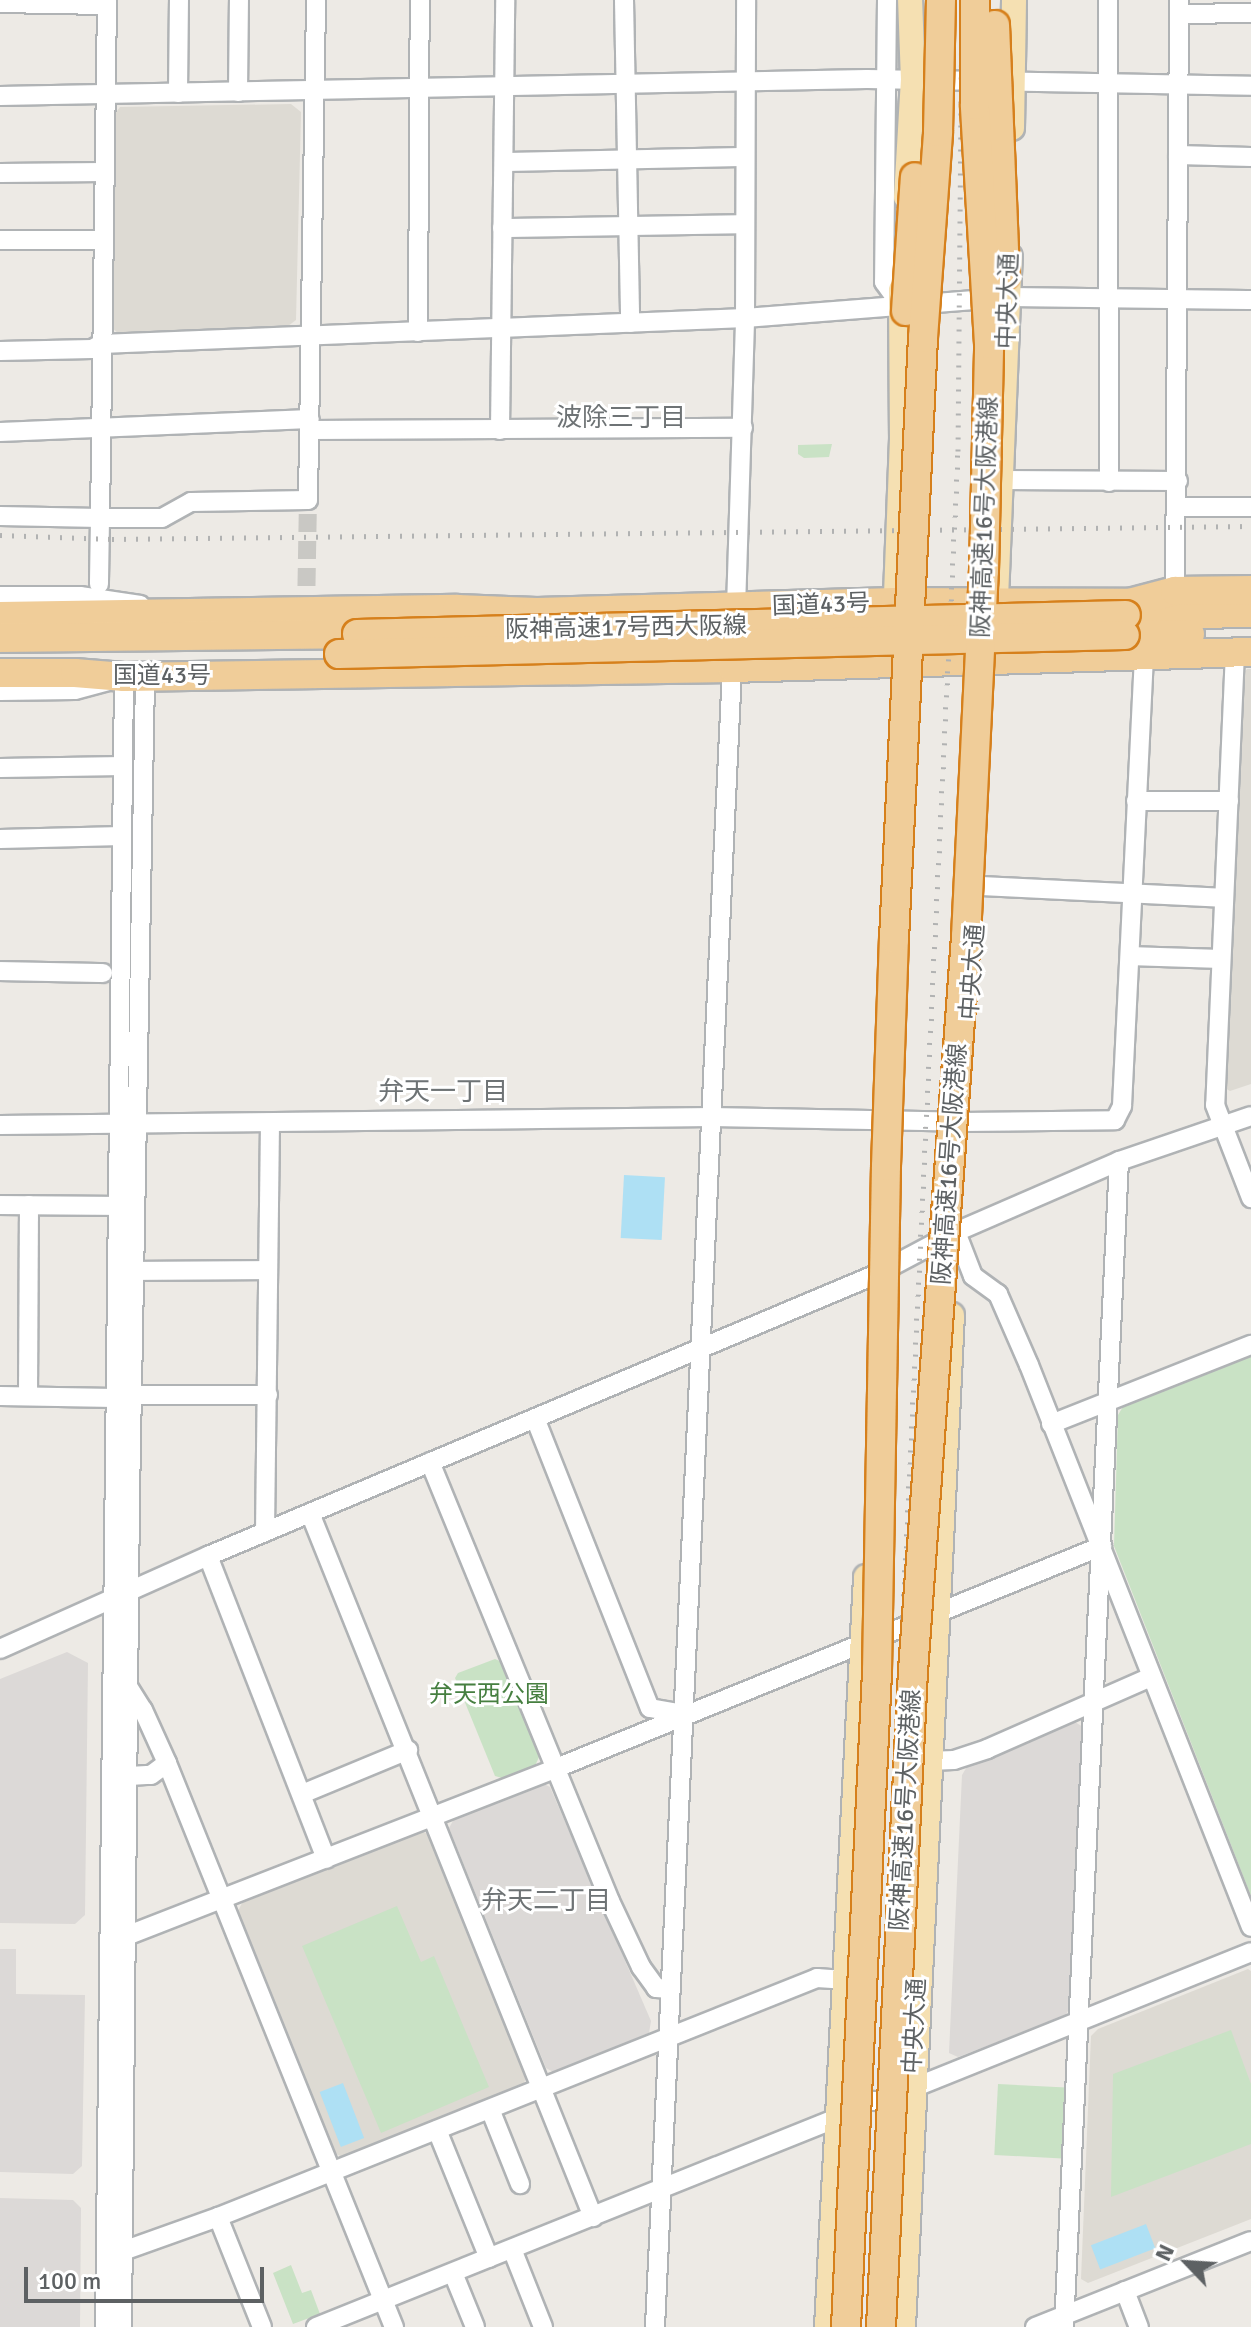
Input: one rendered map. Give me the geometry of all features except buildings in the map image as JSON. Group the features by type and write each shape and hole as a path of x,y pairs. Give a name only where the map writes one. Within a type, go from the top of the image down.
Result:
{"highway":[{"path":"914,521 906,442 905,324 919,134 923,0"},
{"name":"阪神高速16号大阪港線","path":"846,2327 877,1671 886,1166 914,521 938,132 941,0"},
{"name":"阪神高速16号大阪港線","path":"881,2327 913,1671 959,1044 984,571 989,344 977,142 975,0"},
{"path":"984,571 1005,272 994,0"},
{"path":"1178,599 1251,590"},
{"path":"1178,599 1251,605"},
{"name":"国道43号","path":"0,616 736,608 895,602 1129,603 1178,599"},
{"path":"1068,658 1045,651 1031,639 1033,618 1046,608 1069,602"},
{"name":"国道43号","path":"389,611 443,624 749,620 780,624 798,636 804,650 805,667"},
{"name":"阪神高速17号西大阪線","path":"0,638 357,634 440,616 550,614 673,627 1251,613"},
{"name":"国道43号","path":"0,673 134,677 805,667 1144,655 1246,646"},
{"name":"阪神高速17号西大阪線","path":"0,656 1246,646"}],"main road":[{"path":"827,2327 861,1646 875,1450 881,1118 902,439 900,304 913,80 910,0"},
{"name":"中央大通","path":"903,2327 935,1612 1002,480 1009,297 1014,0"}],"street":[{"path":"178,93 179,0"},
{"path":"238,92 239,0"},
{"path":"0,516 162,518 191,502 308,500 316,0"},
{"path":"418,332 420,0"},
{"path":"500,430 505,0"},
{"path":"624,0 630,323"},
{"path":"736,608 745,318 746,0"},
{"path":"887,0 884,282 900,304"},
{"path":"1108,0 1109,482"},
{"path":"0,3 107,3 99,584"},
{"path":"1178,599 1180,7 1251,13"},
{"path":"0,96 745,81 913,80 1251,86"},
{"path":"1178,155 1251,157"},
{"path":"504,162 744,157"},
{"path":"0,173 104,172"},
{"path":"502,228 745,224"},
{"path":"0,240 102,240"},
{"path":"0,351 92,349 101,344 745,318 1009,297 1251,300"},
{"path":"0,432 310,424 500,430 743,428"},
{"path":"1002,480 1178,481"},
{"path":"1179,507 1251,507"},
{"path":"0,596 110,599 168,612"},
{"path":"1246,646 1229,801 1215,1105 1251,1198"},
{"path":"0,1125 712,1117 962,1122 1115,1120 1122,1106 1144,655"},
{"path":"650,2325 669,2038 732,668"},
{"path":"0,691 75,690 134,677"},
{"path":"105,2327 113,1601 123,1396 134,1271 122,836 123,766 134,677"},
{"path":"122,2327 132,1592 116,1206 128,1125 134,677"},
{"path":"0,768 123,766"},
{"path":"1136,801 1229,801"},
{"path":"0,839 122,836"},
{"path":"980,886 1223,898"},
{"path":"1130,956 1220,959"},
{"path":"0,971 103,973"},
{"path":"0,1649 208,1556 877,1274 956,1232 1119,1161 1251,1116"},
{"path":"265,1532 270,1124"},
{"path":"1064,2321 1119,1161"},
{"path":"0,1205 116,1206"},
{"path":"28,1395 29,1205"},
{"path":"956,1232 973,1276 998,1294 1102,1546 1251,1927"},
{"path":"134,1271 268,1270"},
{"path":"1051,1424 1251,1345"},
{"path":"0,1396 268,1395"},
{"path":"535,1418 650,1708 684,1714"},
{"path":"430,1462 554,1769 641,1967 656,1988 671,1989"},
{"path":"310,1513 408,1750 593,2217"},
{"path":"108,1938 128,1938 138,1929 222,1900 554,1769 1102,1546"},
{"path":"208,1556 326,1859"},
{"path":"928,1761 954,1760 1095,1704 1151,1677"},
{"path":"129,1688 143,1710 167,1763 394,2327"},
{"path":"302,1794 408,1750"},
{"path":"129,1776 151,1775 167,1763"},
{"path":"316,2327 837,2118 855,2100 895,2102 913,2088 1251,1952"},
{"path":"123,2251 331,2173 817,1978 844,1980"},
{"path":"490,2109 520,2184"},
{"path":"437,2130 489,2258"},
{"path":"218,2217 262,2327"},
{"path":"1035,2327 1064,2321 1125,2291 1251,2241"},
{"path":"512,2249 543,2327"},
{"path":"453,2273 475,2327"},
{"path":"1125,2291 1139,2327"}],"shaded area":[{"path":"291,104 301,112 296,320 288,326 118,333 111,327 114,115 120,107"},
{"path":"1251,669 1251,1084 1230,1091 1221,1086 1242,675"},
{"path":"67,1652 88,1663 85,1915 75,1924 0,1923 0,1679"},
{"path":"1075,1722 1083,1727 1071,2006 1065,2016 958,2057 949,2053 962,1775 968,1765"},
{"path":"542,1783 550,1787 651,2021 649,2033 553,2072 546,2068 449,1828 454,1819"},
{"path":"422,1831 431,1836 527,2076 523,2085 342,2157 334,2153 237,1913 242,1903"},
{"path":"0,1949 16,1949 16,1994 85,1995 82,2166 73,2174 0,2172"},
{"path":"1248,1969 1251,1971 1251,2219 1088,2283 1081,2279 1091,2036 1098,2029"},
{"path":"0,2198 73,2200 81,2208 80,2327 0,2327"}],"green space":[{"path":"832,444 829,457 804,458 798,454 798,445"},
{"path":"1251,1354 1251,1896 1114,1546 1118,1415 1124,1405"},
{"name":"弁天西公園","path":"495,1659 502,1662 539,1757 535,1766 502,1778 495,1776 455,1678 458,1673"},
{"path":"397,1906 421,1962 434,1956 489,2087 381,2133 302,1946"},
{"path":"1231,2030 1251,2084 1251,2144 1111,2197 1113,2074"},
{"path":"998,2084 1066,2088 1062,2158 994,2155"},
{"path":"291,2265 302,2293 311,2290 320,2314 293,2324 273,2273"}],"water":[{"path":"624,1175 665,1177 662,1240 621,1238"},
{"path":"343,2083 364,2138 341,2147 320,2092"},
{"path":"1146,2224 1155,2248 1100,2269 1091,2245"}],"tunnel":[{"path":"306,613 308,500"}],"railway":[{"path":"869,2327 958,451 962,0"},
{"path":"0,535 112,539 1251,526"}],"district":[{"name":"波除三丁目","path":"621,419"},
{"name":"弁天一丁目","path":"443,1093"},
{"name":"弁天二丁目","path":"546,1902"}]}
